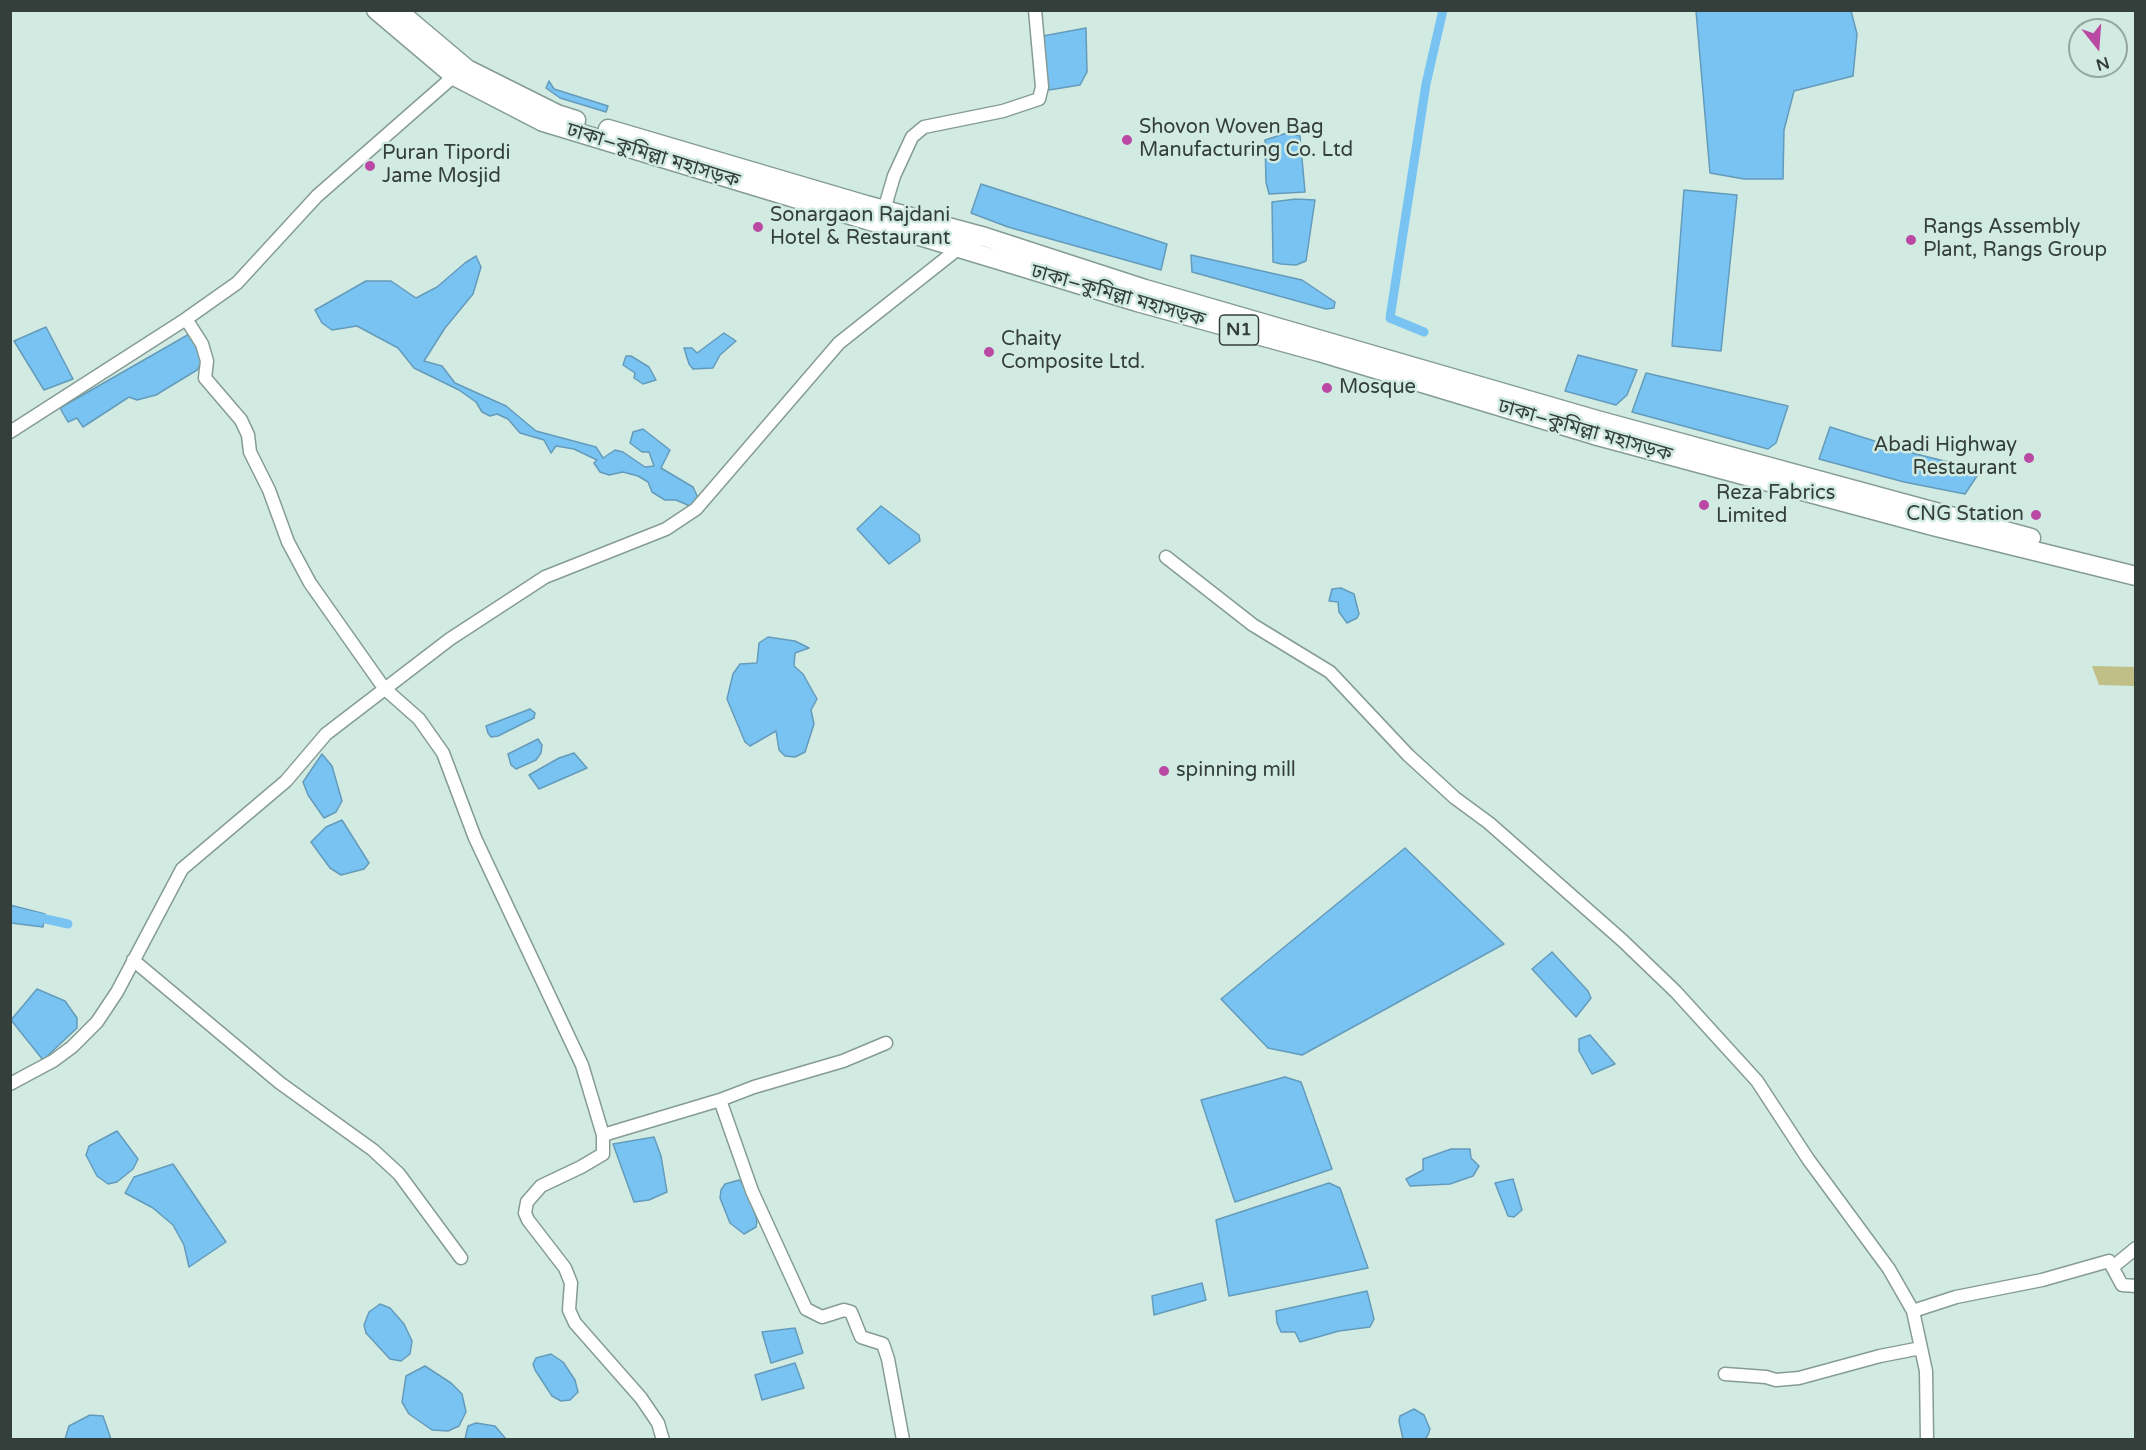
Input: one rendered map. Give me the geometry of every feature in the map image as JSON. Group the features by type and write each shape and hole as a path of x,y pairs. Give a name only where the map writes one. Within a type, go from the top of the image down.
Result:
{"highway":[{"name":"ঢাকা–কুমিল্লা মহাসড়ক","path":"376,10 461,75 543,122 1137,302 1319,352 1594,435 1933,526 2136,576"},
{"name":"ঢাকা–কুমিল্লা মহাসড়ক","path":"397,10 461,75 557,114 884,210 985,237 1145,289 1597,420 1935,513 2136,564"}],"street":[{"path":"884,210 894,176 912,137 924,127 1003,111 1039,99 1042,87 1035,10"},
{"path":"10,432 186,319 237,283 318,196 461,75"},
{"path":"10,1084 53,1061 72,1047 107,1007 182,869 286,781 326,735 450,639 545,577 666,529 696,509 838,343 959,248"},
{"path":"186,319 202,345 207,361 206,378 241,420 248,435 250,452 269,490 288,542 310,583 384,688 419,719 442,753 475,838 529,948 582,1065 603,1135 603,1154 541,1186 527,1202 525,1212 528,1220 565,1268 571,1283 569,1310 575,1323 641,1398 658,1423 663,1440"},
{"path":"1166,557 1253,625 1330,672 1408,755 1623,941 1676,992 1757,1081 1809,1159 1889,1269 1913,1311 1926,1371 1927,1440"},
{"path":"133,960 280,1083 382,1158 399,1174 461,1258"},
{"path":"603,1135 843,1061 886,1043"},
{"path":"720,1100 752,1191 806,1309 822,1317 844,1310 851,1312 861,1337 883,1344 888,1359 903,1440"},
{"path":"2114,1266 2136,1248"},
{"path":"1913,1311 1956,1297 2042,1280 2109,1261 2114,1266 2122,1285 2136,1286"},
{"path":"1725,1374 1766,1377 1776,1380 1799,1378 1880,1356 1921,1348"}],"shaded area":[{"path":"2092,666 2135,667 2135,686 2099,685"}],"water":[{"path":"1696,11 1851,11 1857,34 1853,76 1794,91 1784,130 1783,179 1744,179 1710,173"},
{"path":"1086,28 1087,72 1080,85 1049,90 1043,36"},
{"path":"549,81 554,89 608,106 606,112 560,98 546,88"},
{"path":"1287,133 1300,136 1305,192 1269,194 1266,182 1265,140"},
{"path":"981,184 1167,244 1161,270 1008,227 971,213"},
{"path":"1684,190 1737,195 1721,351 1672,346"},
{"path":"1296,199 1315,200 1306,261 1296,265 1273,262 1272,202"},
{"path":"1191,255 1302,280 1335,302 1334,308 1326,309 1192,272"},
{"path":"476,256 481,267 473,294 445,328 424,361 442,366 455,383 506,406 536,431 596,447 603,458 615,450 623,452 645,467 654,466 649,452 642,452 630,443 633,432 643,429 670,450 661,468 693,487 699,500 696,504 690,506 676,500 665,500 652,492 648,482 638,476 623,472 609,475 600,472 594,463 597,460 574,449 556,446 551,453 544,440 520,433 508,419 497,414 490,416 482,412 476,402 459,390 414,368 398,348 357,326 332,330 322,323 315,310 366,281 391,281 416,298 437,287"},
{"path":"46,327 73,379 44,390 14,341"},
{"path":"191,333 203,361 197,370 156,395 137,400 129,397 83,427 77,418 68,422 60,408"},
{"path":"724,333 736,341 720,355 713,368 693,369 684,348 692,348 697,353"},
{"path":"1578,355 1637,370 1627,395 1616,405 1565,391"},
{"path":"626,356 631,356 649,367 656,380 643,384 634,378 635,373 623,365"},
{"path":"1646,373 1788,406 1776,443 1768,449 1632,412"},
{"path":"1830,427 1916,454 1981,470 1965,494 1904,482 1819,459"},
{"path":"881,506 919,535 920,541 889,564 857,529"},
{"path":"1341,588 1354,594 1359,614 1357,618 1347,623 1339,612 1338,602 1329,601 1332,589"},
{"path":"768,637 795,641 809,648 795,653 794,666 803,674 817,699 811,710 814,724 805,752 795,757 785,756 779,750 776,731 750,746 745,742 727,699 733,674 740,664 757,663 759,643"},
{"path":"530,709 535,713 534,718 498,736 491,737 488,733 486,726"},
{"path":"538,739 542,745 541,753 536,760 516,769 511,765 508,754"},
{"path":"574,753 587,768 539,789 529,775 559,758"},
{"path":"322,754 332,766 342,801 336,812 324,818 308,795 303,782"},
{"path":"342,820 369,863 364,869 341,875 330,868 311,842 326,827"},
{"path":"1405,848 1504,944 1302,1055 1268,1048 1221,999"},
{"path":"10,905 45,914 43,927 11,923"},
{"path":"1552,952 1588,991 1591,998 1576,1017 1532,969"},
{"path":"37,989 65,1001 77,1018 77,1028 43,1060 11,1020"},
{"path":"1590,1035 1615,1064 1592,1074 1579,1051 1579,1039"},
{"path":"1285,1077 1301,1082 1332,1169 1235,1202 1201,1100"},
{"path":"117,1131 138,1159 133,1169 117,1182 108,1184 97,1176 86,1155 89,1146"},
{"path":"654,1137 661,1156 667,1192 649,1200 634,1202 613,1144"},
{"path":"1451,1149 1470,1149 1471,1158 1479,1166 1473,1176 1450,1184 1410,1186 1406,1179 1423,1170 1423,1159"},
{"path":"173,1164 226,1242 189,1267 184,1245 173,1225 153,1208 125,1193 134,1177"},
{"path":"1513,1179 1522,1210 1514,1217 1508,1216 1495,1183"},
{"path":"739,1180 746,1187 757,1220 756,1227 744,1234 730,1223 720,1198 725,1184"},
{"path":"1329,1183 1340,1188 1368,1268 1229,1296 1216,1220"},
{"path":"1202,1283 1206,1300 1154,1315 1152,1296"},
{"path":"1367,1291 1374,1319 1370,1327 1339,1331 1300,1342 1295,1332 1281,1332 1277,1323 1276,1311"},
{"path":"380,1304 390,1308 404,1324 412,1341 410,1354 401,1361 390,1359 366,1333 364,1325 369,1312"},
{"path":"795,1328 803,1353 771,1363 762,1332"},
{"path":"551,1354 563,1362 575,1380 578,1392 570,1400 561,1401 552,1396 535,1370 533,1364 536,1358"},
{"path":"795,1363 804,1388 762,1400 755,1375"},
{"path":"425,1366 451,1383 462,1394 466,1412 459,1426 448,1431 432,1430 409,1414 402,1402 406,1376"},
{"path":"1414,1409 1424,1415 1430,1429 1428,1435 1425,1439 1403,1439 1400,1416"},
{"path":"90,1415 103,1416 111,1439 65,1439 69,1426"},
{"path":"476,1423 495,1426 506,1439 465,1439 468,1426"}],"waterway":[{"path":"1424,332 1390,318 1426,84 1443,10"},
{"path":"10,911 68,924"}],"place":[{"name":"Shovon Woven Bag Manufacturing Co. Ltd","path":"1127,140"},
{"name":"Puran Tipordi Jame Mosjid","path":"370,166"},
{"name":"Sonargaon Rajdani Hotel & Restaurant","path":"758,227"},
{"name":"Rangs Assembly Plant, Rangs Group","path":"1911,240"},
{"name":"Chaity Composite Ltd.","path":"989,352"},
{"name":"Mosque","path":"1327,388"},
{"name":"Abadi Highway Restaurant","path":"2029,458"},
{"name":"Reza Fabrics Limited","path":"1704,505"},
{"name":"CNG Station","path":"2036,515"},
{"name":"spinning mill","path":"1164,771"}]}
